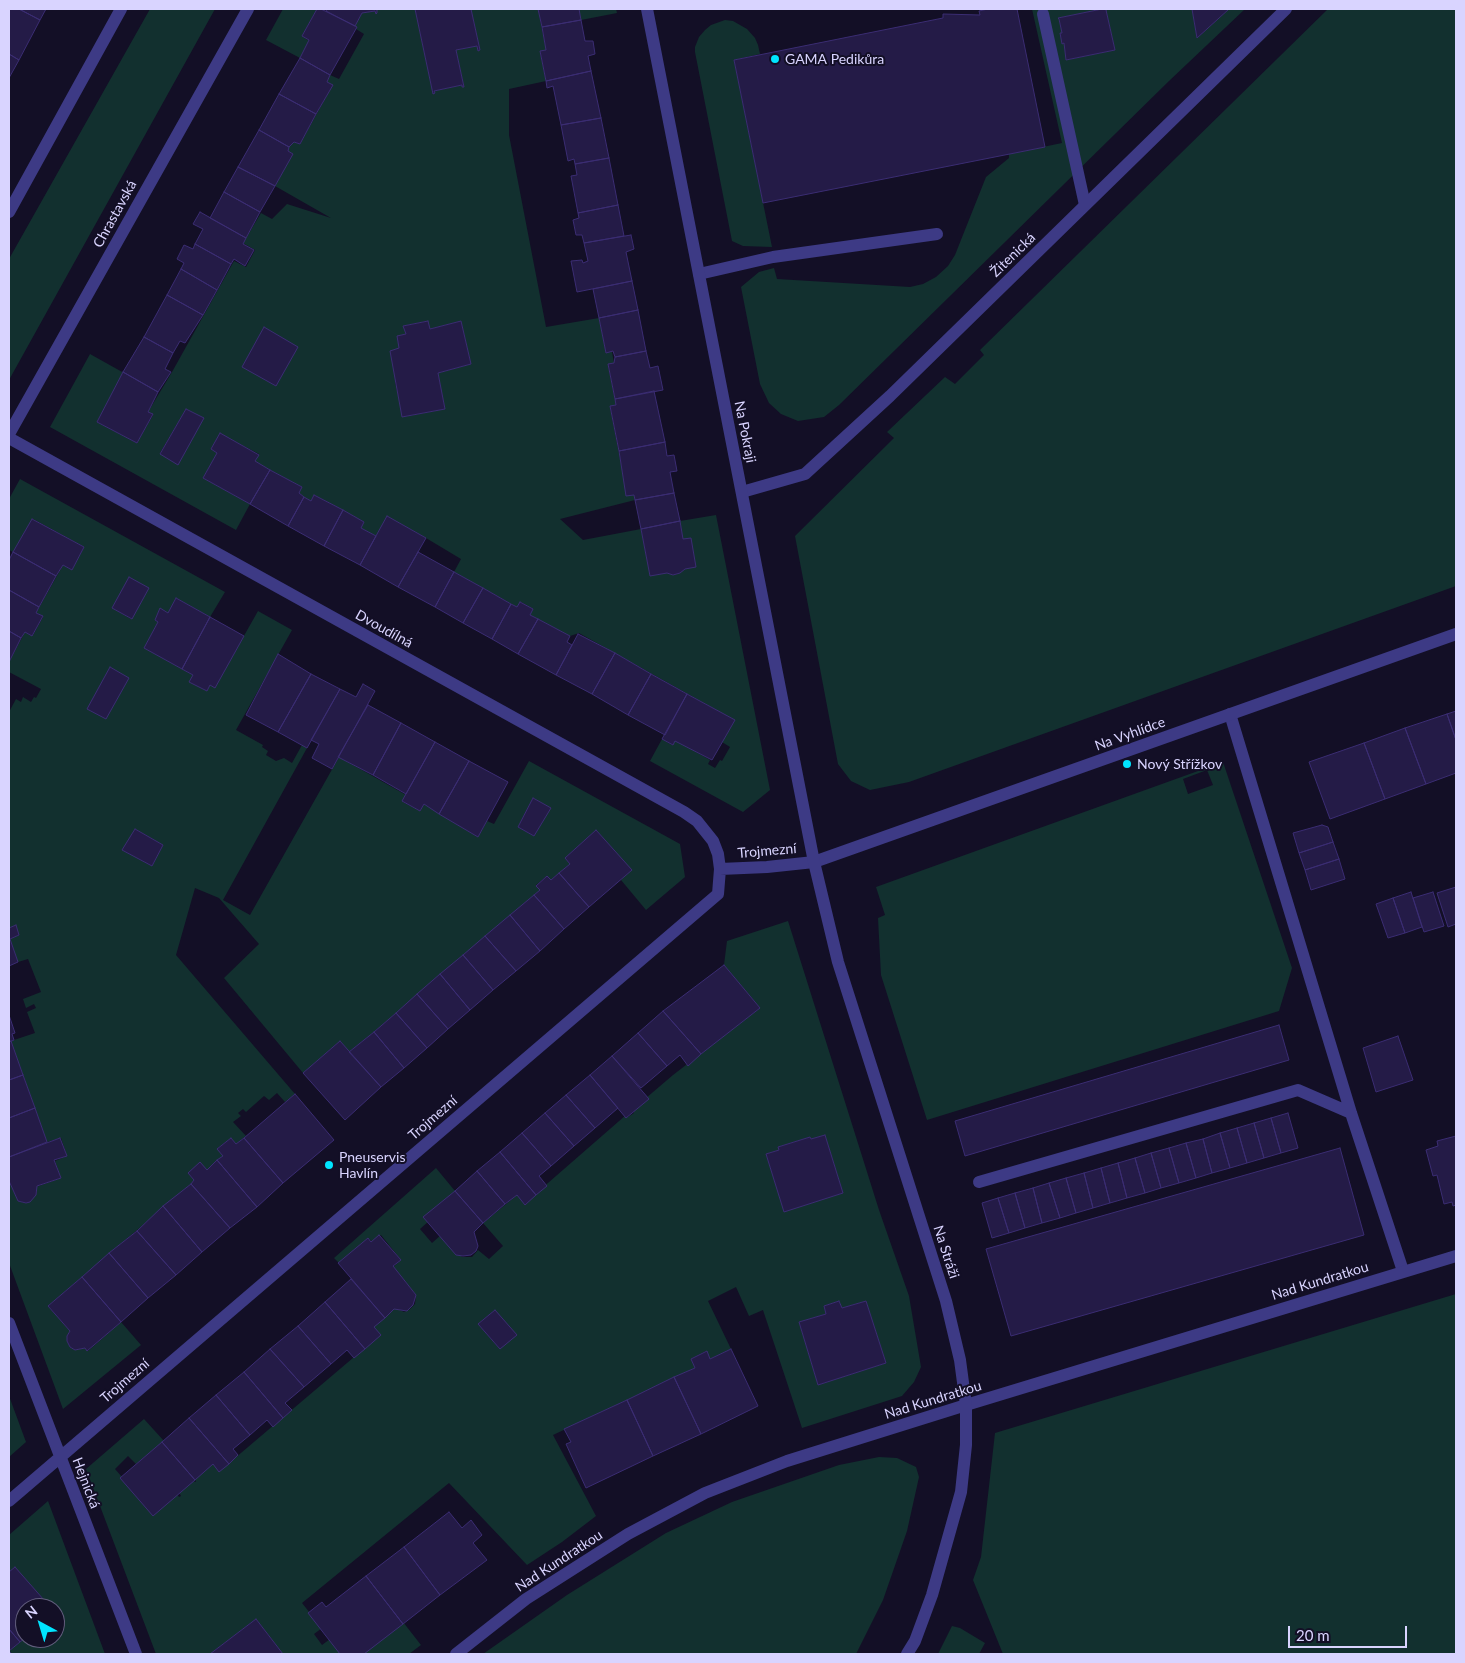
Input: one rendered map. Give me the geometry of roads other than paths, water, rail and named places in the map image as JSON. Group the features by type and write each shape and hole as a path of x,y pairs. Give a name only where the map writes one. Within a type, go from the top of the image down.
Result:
{"street":[{"path":"9,212 121,9"},
{"name":"Chrastavská","path":"9,434 248,9"},
{"name":"Na Pokraji","path":"648,9 814,862"},
{"name":"Žitenická","path":"742,492 805,474 863,423 1286,9"},
{"path":"1043,14 1085,205"},
{"path":"699,274 773,257 937,234"},
{"name":"Dvoudílná","path":"9,438 684,812 697,821 713,842 718,854 720,869"},
{"name":"Na Vyhlídce","path":"814,862 1456,634"},
{"path":"1230,714 1351,1113 1403,1271"},
{"name":"Trojmezní","path":"9,1501 718,894 720,869 814,862"},
{"name":"Na Stráži","path":"814,862 838,962 946,1301 960,1360 966,1405 966,1445 961,1492 932,1594 915,1641 907,1654"},
{"path":"979,1182 1298,1090 1351,1113"},
{"name":"Nad Kundratkou","path":"456,1654 526,1600 628,1534 705,1493 787,1462 966,1405 1456,1256"},
{"name":"Hejnická","path":"9,1323 136,1654"}],"place":[{"name":"GAMA Pedikůra","path":"775,59"},
{"name":"Nový Střížkov","path":"1127,764"},
{"name":"Pneuservis Havlín","path":"329,1165"}]}
